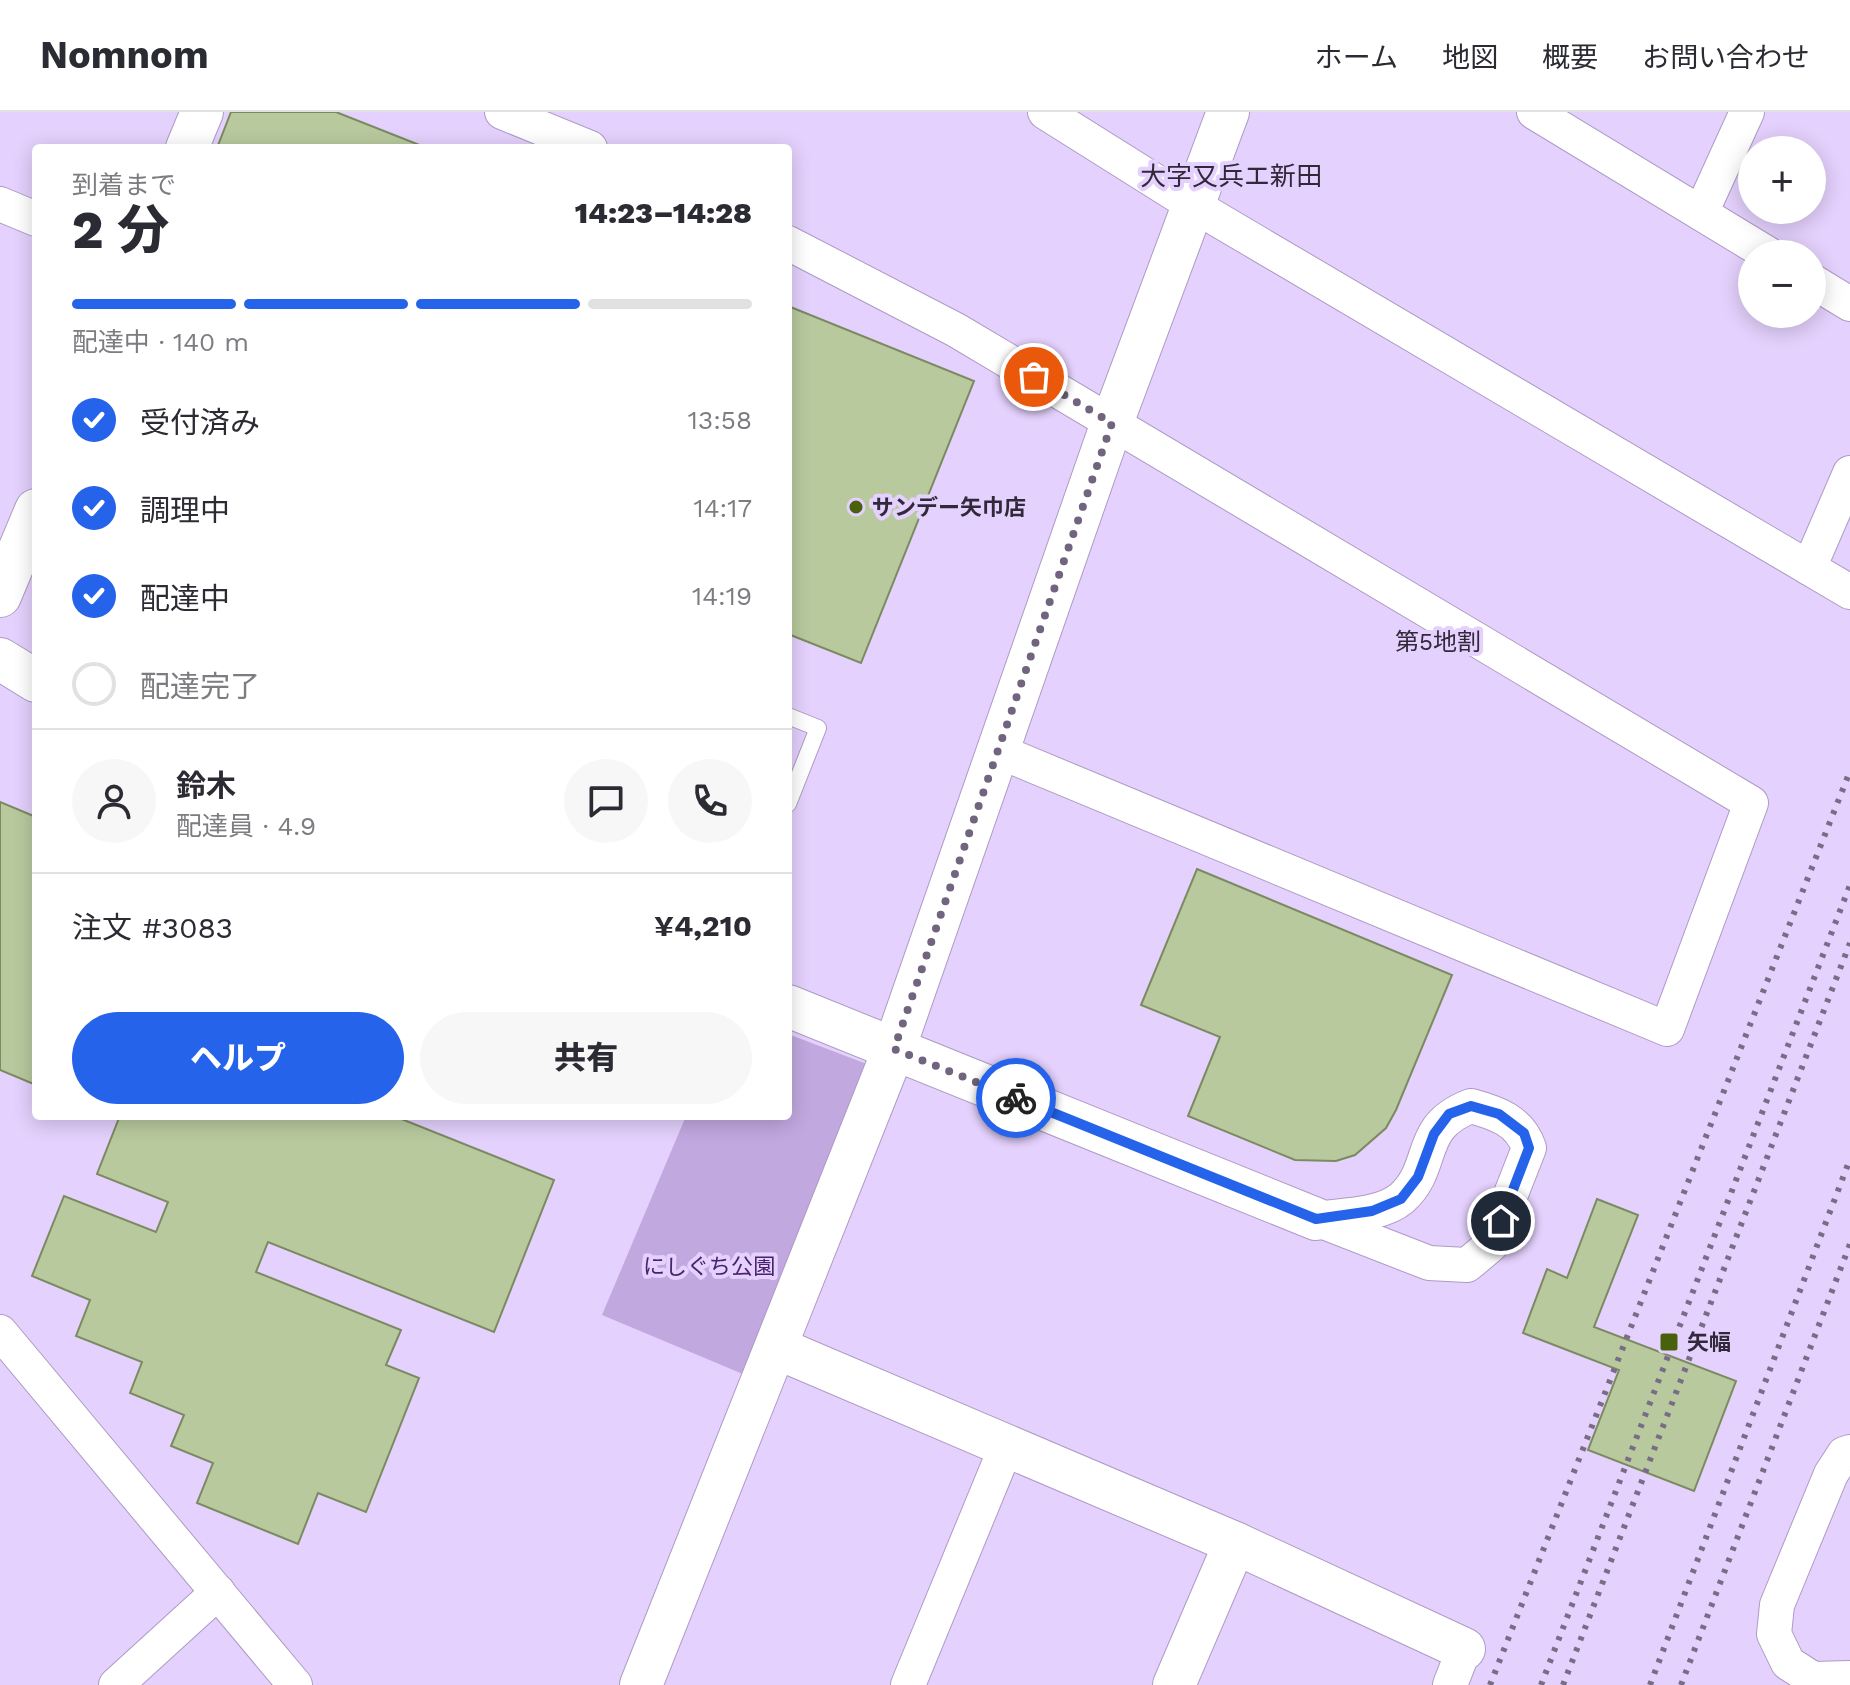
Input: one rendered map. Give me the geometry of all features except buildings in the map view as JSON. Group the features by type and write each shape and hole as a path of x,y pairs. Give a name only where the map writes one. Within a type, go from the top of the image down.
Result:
{"street":[{"path":"189,144 202,112"},
{"path":"502,112 580,144"},
{"path":"1045,112 1193,205 1850,592"},
{"path":"641,1685 894,1049 1112,423 1228,112"},
{"path":"1534,112 1745,240"},
{"path":"1701,213 1747,112"},
{"path":"0,204 32,217"},
{"path":"792,245 956,330 1751,803 1667,1029 998,751"},
{"path":"1826,289 1850,304"},
{"path":"1809,568 1850,473"},
{"path":"0,596 32,520"},
{"path":"0,659 32,679"},
{"path":"792,1008 1316,1219 1429,1263 1467,1265 1491,1245 1529,1148 1524,1133 1499,1114 1471,1106 1449,1114 1434,1134 1418,1177 1401,1199 1372,1211 1316,1219"},
{"path":"0,1332 295,1685"},
{"path":"777,1348 1235,1543 1457,1667"},
{"path":"908,1685 1006,1447"},
{"path":"1850,1452 1844,1454 1831,1474 1777,1605 1774,1634 1788,1663 1813,1679 1850,1678"},
{"path":"1174,1685 1235,1543"},
{"path":"116,1685 218,1592"}],"lane":[{"path":"792,718 818,728 792,794"}],"green space":[{"name":"にしぐち公園","path":"792,1036 872,1066 750,1377 602,1315 684,1120 792,1120"}],"railway":[{"path":"1490,1685 1850,771"},
{"path":"1541,1685 1850,885"},
{"path":"1563,1685 1850,943"},
{"path":"1650,1685 1850,1159"},
{"path":"1681,1685 1850,1244"}],"way so far":[{"path":"1016,1098 894,1049 1112,423 1034,377"}],"place":[{"name":"サンデー矢巾店","path":"856,507"},
{"name":"矢幅","path":"1669,1342"}],"district":[{"name":"大字又兵エ新田","path":"1231,176"},
{"name":"第5地割","path":"1438,642"}],"route":[{"path":"1016,1098 1316,1219 1372,1211 1401,1199 1418,1177 1434,1134 1449,1114 1471,1106 1499,1114 1524,1133 1529,1148 1501,1221"}]}
